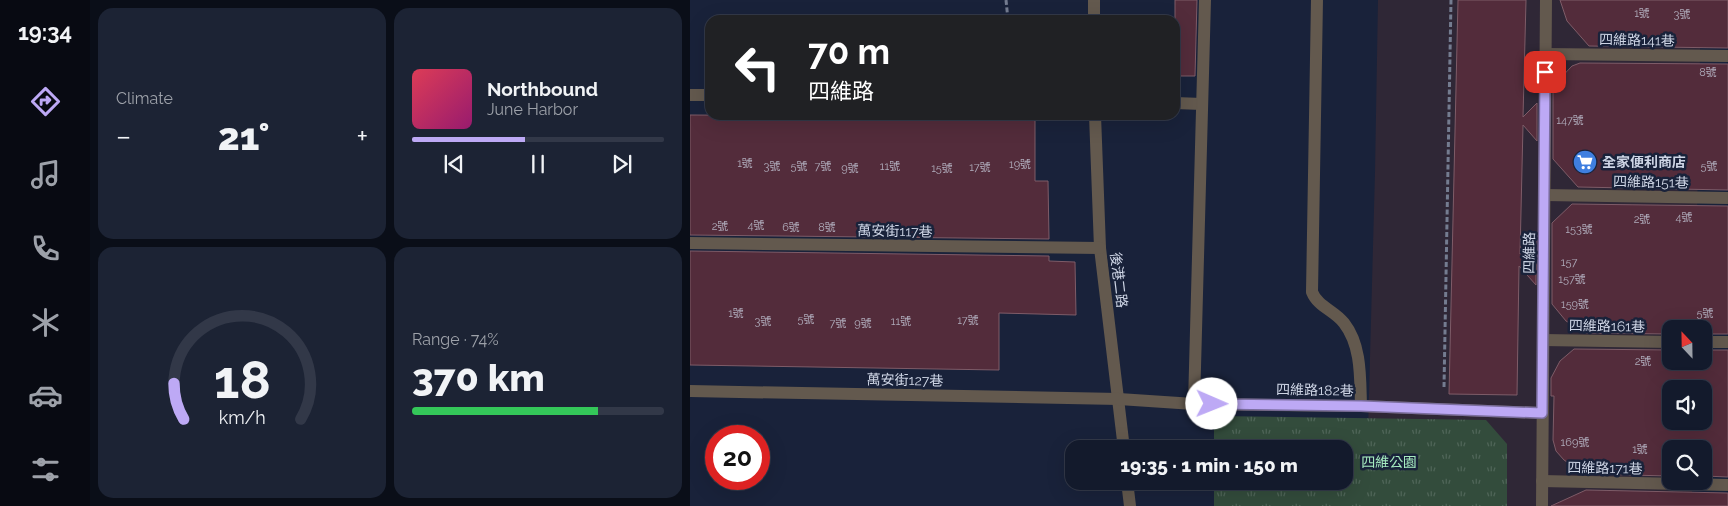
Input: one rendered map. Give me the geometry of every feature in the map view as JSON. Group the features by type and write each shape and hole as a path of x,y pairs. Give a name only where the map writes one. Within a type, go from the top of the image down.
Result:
{"street":[{"path":"1094,0 1094,15"},
{"path":"1194,404 1205,0"},
{"path":"1316,0 1312,292 1316,301 1345,324 1355,342 1360,375 1361,406"},
{"name":"四維路","path":"1542,506 1546,0"},
{"name":"四維路141巷","path":"1545,54 1728,56"},
{"path":"690,95 705,96"},
{"path":"1180,103 1202,104"},
{"name":"後港二路","path":"1095,120 1100,248 1123,440"},
{"name":"四維路151巷","path":"1544,196 1728,198"},
{"name":"萬安街117巷","path":"690,243 1100,248"},
{"name":"四維路161巷","path":"1543,340 1662,342"},
{"path":"1712,342 1728,342"},
{"name":"萬安街127巷","path":"690,391 1119,399"},
{"name":"四維路182巷","path":"1119,399 1194,404 1361,406 1542,413"},
{"name":"四維路171巷","path":"1542,481 1728,485"},
{"path":"1128,490 1130,506"}],"path":[{"path":"1006,0 1008,15"},
{"path":"1444,409 1451,0"}],"shaded area":[{"path":"1378,0 1701,0 1695,320 1662,320 1662,370 1671,370 1671,380 1662,380 1662,430 1671,430 1671,440 1662,440 1662,490 1692,490 1692,506 1366,506"}],"green space":[{"name":"四維公園","path":"1214,416 1486,420 1507,444 1507,506 1214,506 1214,490 1353,490 1353,440 1214,440"}],"building":[{"path":"1175,0 1197,0 1195,76 1180,76 1180,15 1175,15"},
{"path":"1458,0 1526,0 1523,117 1537,103 1537,141 1523,125 1520,254 1536,238 1536,285 1519,266 1517,395 1449,394"},
{"path":"1560,0 1728,0 1728,48 1589,46 1567,21"},
{"path":"1580,63 1728,64 1728,190 1578,187 1553,159 1553,86 1572,66"},
{"path":"690,115 705,115 705,120 1035,120 1035,181 1048,181 1049,239 690,235"},
{"path":"1572,204 1728,206 1728,334 1712,334 1712,320 1662,320 1662,334 1587,333 1566,321 1552,304 1552,223"},
{"path":"690,251 1049,256 1049,261 1075,262 1076,315 999,313 999,370 690,365"},
{"path":"1574,349 1662,350 1662,370 1712,370 1712,350 1728,350 1728,477 1712,476 1712,440 1662,440 1662,476 1585,474 1564,460 1556,451 1553,440 1554,396 1551,396 1551,378 1560,361"},
{"path":"1586,490 1728,493 1728,506 1551,506"}],"place":[{"name":"全家便利商店","path":"1585,162"}],"route":[{"path":"1212,404 1361,406 1542,413 1545,72"}]}
